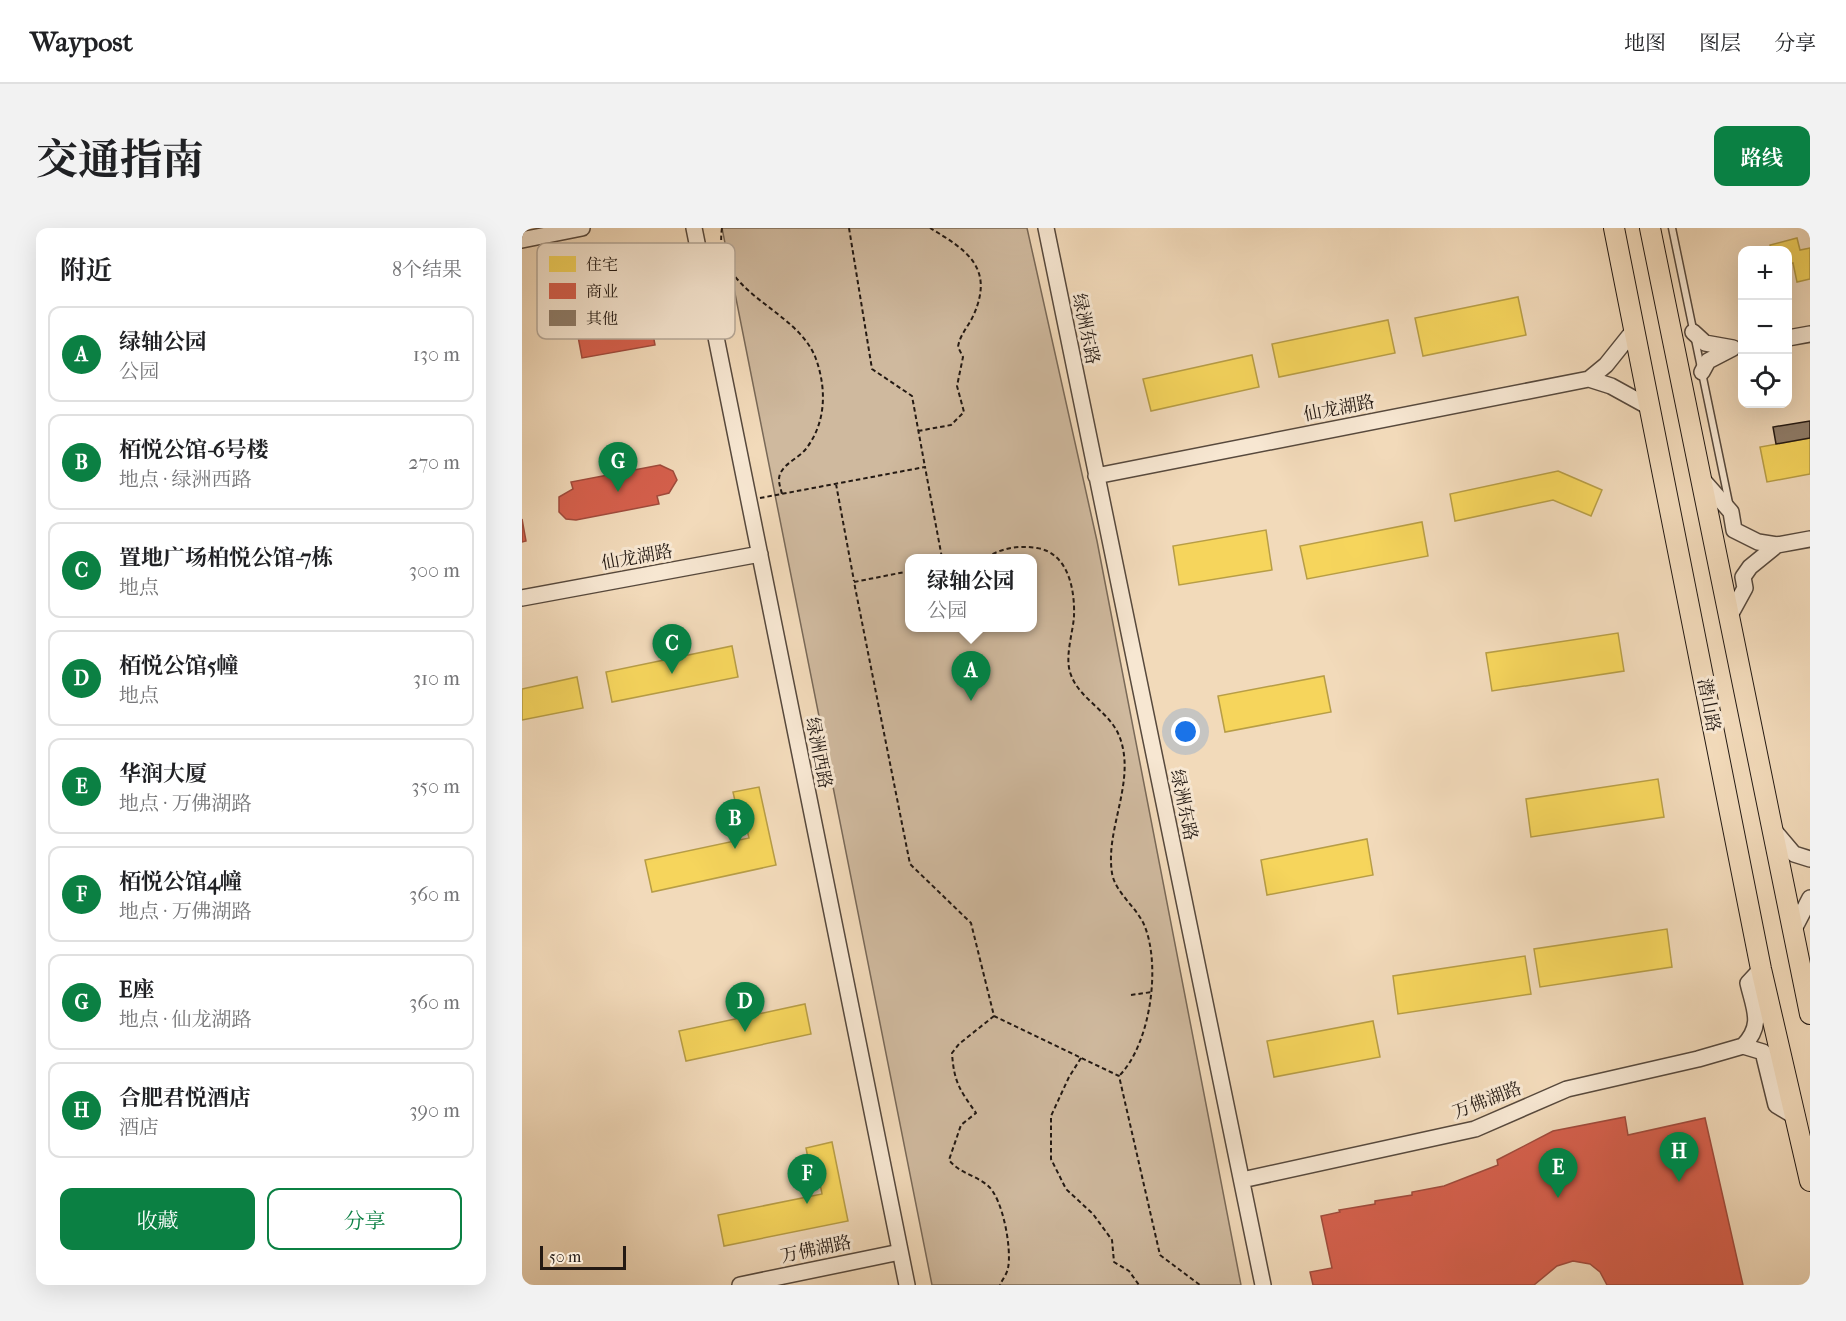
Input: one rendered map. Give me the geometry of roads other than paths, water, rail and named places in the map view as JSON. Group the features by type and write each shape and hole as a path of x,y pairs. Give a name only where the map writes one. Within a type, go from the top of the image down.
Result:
{"main road":[{"name":"潜山路","path":"1614,228 1761,969 1810,1181"},
{"name":"潜山路","path":"1650,228 1809,1008"}],"street":[{"path":"522,240 582,228"},
{"name":"绿洲西路","path":"694,228 697,243"},
{"name":"绿洲东路","path":"1046,228 1263,1285"},
{"path":"1589,379 1606,365 1634,330"},
{"path":"1694,332 1705,343 1738,347"},
{"path":"1792,337 1810,334"},
{"name":"绿洲西路","path":"716,339 907,1285"},
{"path":"1702,372 1708,362 1738,347"},
{"path":"1589,379 1611,386 1651,408"},
{"name":"仙龙湖路","path":"1096,476 1589,379"},
{"path":"1700,477 1731,512 1734,530 1758,542 1777,545 1810,539"},
{"path":"1728,619 1745,588 1743,577 1750,567 1777,545"},
{"name":"仙龙湖路","path":"522,598 760,554"},
{"path":"1772,827 1794,854 1810,860"},
{"path":"1793,931 1810,898"},
{"path":"1743,1046 1754,1036 1756,1022 1748,983 1761,969"},
{"path":"1743,1046 1763,1052 1776,1105 1796,1117"},
{"name":"万佛湖路","path":"1242,1180 1475,1129 1567,1089 1698,1059 1743,1046"},
{"name":"万佛湖路","path":"740,1285 900,1252"}],"lane":[{"path":"1672,228 1731,512"}],"place":[{"name":"E座","path":"618,492"},
{"name":"置地广场柏悦公馆-7栋","path":"672,674"},
{"name":"绿轴公园","path":"971,701"},
{"name":"栢悦公馆-6号楼","path":"735,849"},
{"name":"栢悦公馆5幢","path":"745,1032"},
{"name":"合肥君悦酒店","path":"1679,1182"},
{"name":"华润大厦","path":"1558,1198"},
{"name":"栢悦公馆4幢","path":"807,1204"}]}
